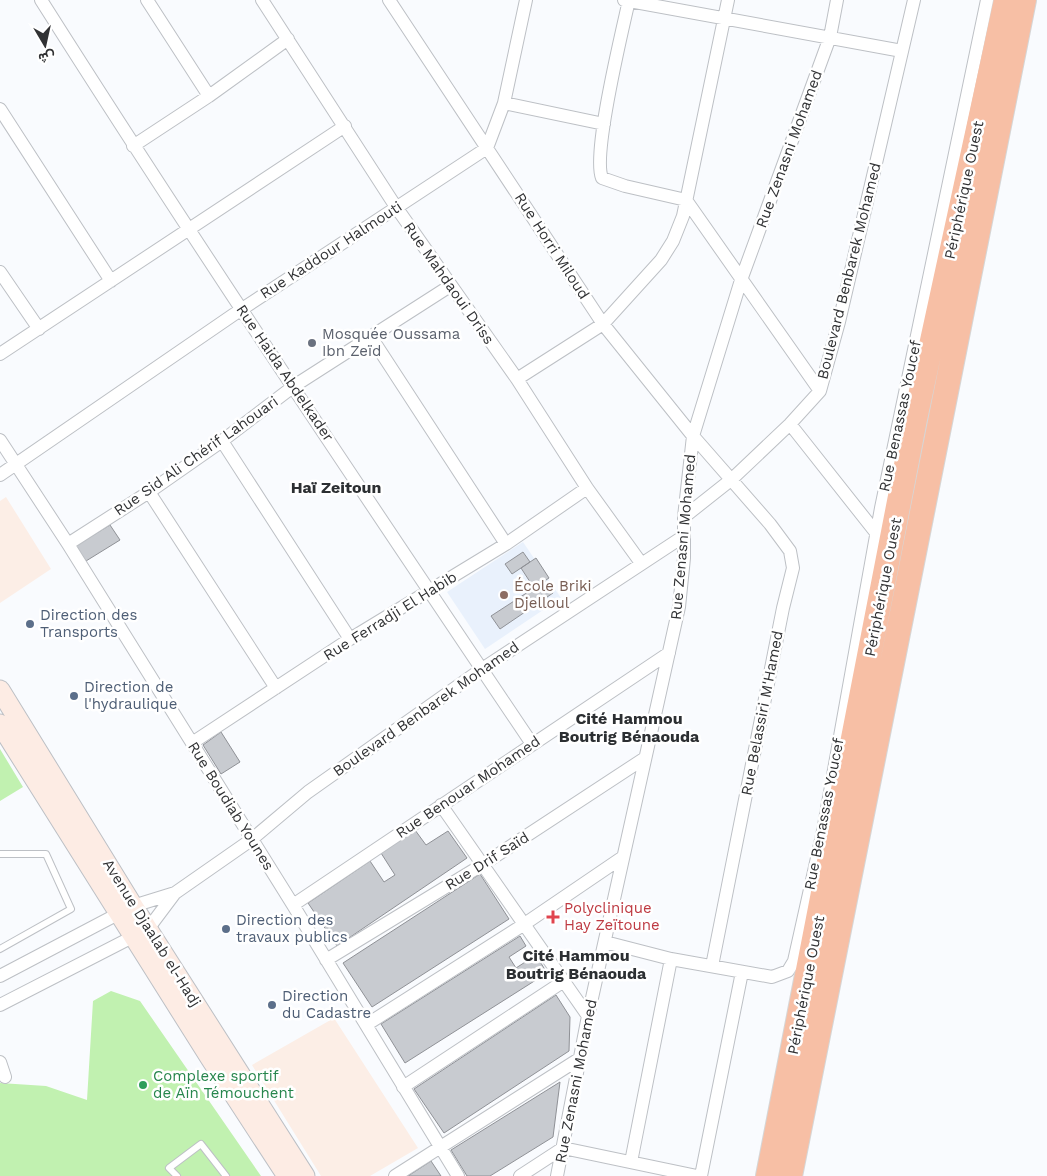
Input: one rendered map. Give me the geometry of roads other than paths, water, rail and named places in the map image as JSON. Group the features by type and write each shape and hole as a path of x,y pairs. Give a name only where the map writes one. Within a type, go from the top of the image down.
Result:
{"highway":[{"name":"Périphérique Ouest","path":"768,1176 915,419 1006,0"},
{"name":"Périphérique Ouest","path":"790,1176 1024,0"}],"main road":[{"name":"Avenue Djaalab el-Hadj","path":"0,690 126,910"},
{"name":"Avenue Djaalab el-Hadj","path":"0,724 305,1176"},
{"name":"Avenue Djaalab el-Hadj","path":"141,933 287,1176"}],"street":[{"name":"Rue Haida Abdelkader","path":"41,0 188,230 294,386 428,592 532,744"},
{"path":"147,0 209,96"},
{"name":"Rue Mahdaoui Driss","path":"262,0 396,207 516,380 587,488 641,563"},
{"name":"Rue Horri Miloud","path":"389,0 603,324 693,436 732,479"},
{"path":"487,148 504,103 526,0"},
{"path":"820,392 686,200 625,186 602,178 600,160 604,124 627,0 902,51"},
{"path":"516,380 603,324 661,260 673,240 683,216 728,0"},
{"name":"Rue Zenasni Mohamed","path":"557,1176 588,1016 679,607 684,558 684,517 693,436 741,280 830,37 837,0"},
{"name":"Boulevard Benbarek Mohamed","path":"684,517 732,479 790,424 820,392 839,322 914,0"},
{"name":"Rue Benassas Youcef","path":"605,942 671,959 772,977 788,972 794,961 823,831 877,534 986,0"},
{"path":"133,146 209,96 288,38"},
{"path":"504,103 604,124"},
{"path":"0,109 111,280"},
{"path":"0,354 345,126"},
{"name":"Rue Kaddour Halmouti","path":"0,475 242,308 487,148"},
{"path":"0,272 39,329"},
{"name":"Rue Sid Ali Chérif Lahouari","path":"68,544 149,492 222,441 294,386 450,286"},
{"path":"371,337 506,544"},
{"path":"790,424 877,534"},
{"name":"Rue Boudiab Younes","path":"0,440 68,544 293,905 458,1176"},
{"path":"222,441 350,639"},
{"name":"Rue Belassiri M'Hamed","path":"712,966 783,608 793,568 790,551 732,479"},
{"name":"Rue Ferradji El Habib","path":"192,743 350,639 506,544 587,488"},
{"path":"149,492 276,688"},
{"name":"Boulevard Benbarek Mohamed","path":"0,1005 141,933 175,893 251,840 308,792 482,669 684,536"},
{"name":"Rue Benouar Mohamed","path":"293,905 669,653"},
{"name":"Rue Drif Saïd","path":"326,960 482,865 645,758"},
{"path":"442,805 523,925 588,1016"},
{"path":"366,1025 523,925 623,857"},
{"name":"Boulevard Benbarek Mohamed","path":"0,976 126,910 175,893"},
{"path":"631,1162 671,959"},
{"path":"701,1176 742,972"},
{"path":"403,1087 564,981"},
{"path":"395,1176 579,1059"},
{"path":"0,1062 5,1077"},
{"path":"520,1176 563,1148 697,1176"}],"lane":[{"path":"0,854 46,854 71,909 0,949"},
{"path":"177,1176 169,1168 201,1144 226,1176"}],"place":[{"name":"Mosquée Oussama Ibn Zeïd","path":"312,343"},
{"name":"École Briki Djelloul","path":"504,595"},
{"name":"Direction des Transports","path":"30,624"},
{"name":"Direction de l'hydraulique","path":"74,696"},
{"name":"Polyclinique Hay Zeïtoune","path":"553,917"},
{"name":"Direction des travaux publics","path":"226,929"},
{"name":"Direction du Cadastre","path":"272,1005"},
{"name":"Complexe sportif de Aïn Témouchent","path":"143,1085"}],"district":[{"name":"Haï Zeitoun","path":"336,487"},
{"name":"Cité Hammou Boutrig Bénaouda","path":"629,727"},
{"name":"Cité Hammou Boutrig Bénaouda","path":"576,964"}]}
